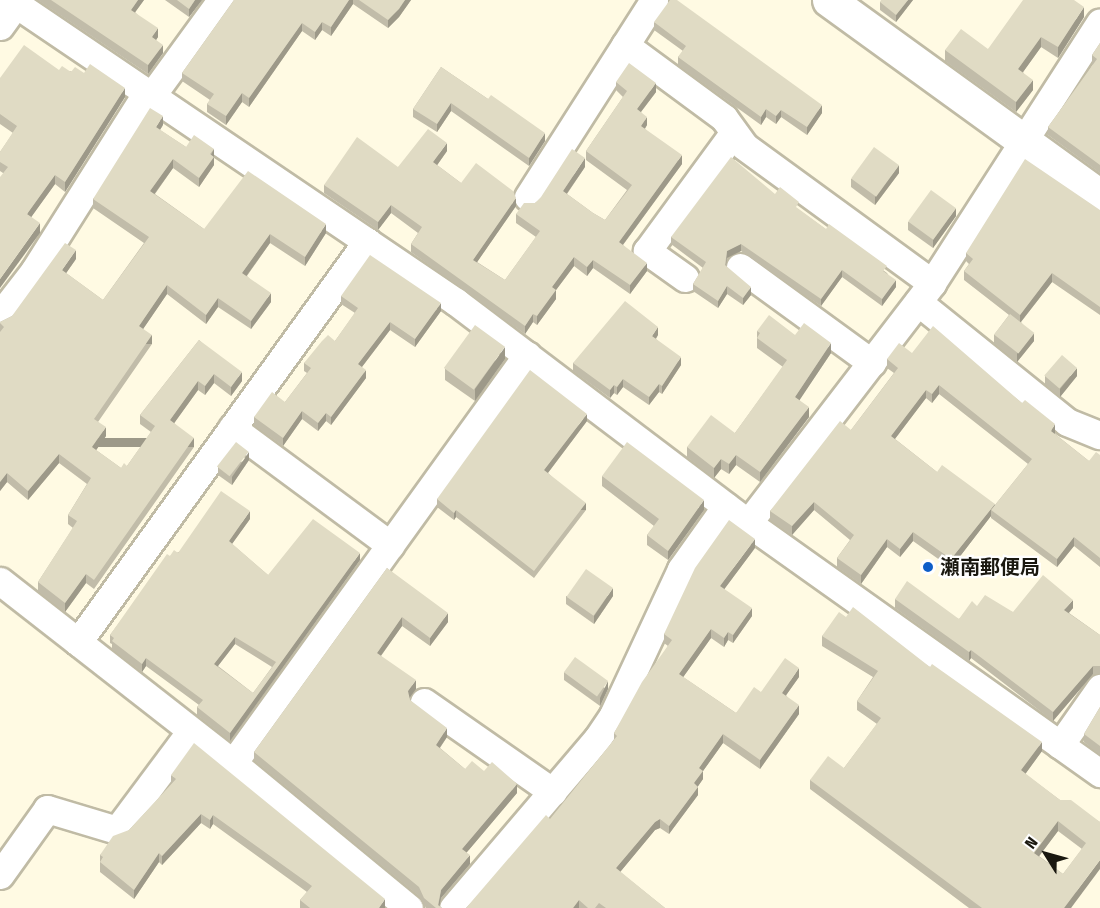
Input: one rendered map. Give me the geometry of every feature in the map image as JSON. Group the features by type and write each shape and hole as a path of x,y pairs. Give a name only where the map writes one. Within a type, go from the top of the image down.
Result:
{"street":[{"path":"0,315 34,271 150,93 221,0"},
{"path":"528,197 654,0"},
{"path":"843,4 1023,141 1100,196"},
{"path":"9,10 150,93 367,242 528,355 748,523 1100,773"},
{"path":"748,523 925,293 1100,22"},
{"path":"625,45 724,118 744,146 925,293 1067,422 1100,435"},
{"path":"685,278 647,251 734,132"},
{"path":"78,642 367,242"},
{"path":"740,267 872,363"},
{"path":"233,763 528,355"},
{"path":"232,428 390,545"},
{"path":"453,908 553,792 613,715 681,569 726,506"},
{"path":"0,580 190,732 233,763 409,908"},
{"path":"1060,745 1100,688"},
{"path":"424,702 553,792"},
{"path":"0,875 47,809 117,830 190,732"}],"building":[{"path":"51,0 138,0 131,10 158,28 152,37 163,45 148,65"},
{"path":"177,0 195,0 189,9"},
{"path":"234,0 349,0 331,27 322,22 315,32 302,23 249,98 242,93 226,116 207,104 214,94 182,73"},
{"path":"359,0 405,0 388,20"},
{"path":"670,0 677,0 822,105 807,127 781,110 776,116 766,109 761,117 678,57 686,46 654,22"},
{"path":"881,0 908,0 896,15 880,2"},
{"path":"1023,0 1074,0 1084,7 1058,47 1041,37 1018,69 1033,80 1016,102 945,50 961,29 988,49"},
{"path":"1100,43 1100,165 1048,127 1097,59 1092,55"},
{"path":"24,45 59,70 62,66 71,72 75,67 84,73 90,64 125,88 65,182 55,175 27,214 40,223 0,279 0,177 8,167 0,162 0,152 17,126 0,114 0,78"},
{"path":"629,63 656,83 637,109 647,117 641,126 682,155 619,242 647,263 630,285 593,260 587,267 574,257 552,287 556,290 537,316 533,314 525,326 411,244 422,227 391,205 378,222 324,185 357,137 398,167 428,129 447,143 433,162 461,183 476,163 513,191 516,198 473,260 505,280 540,231 516,214 524,203 535,203 541,197 572,149 585,158 563,191 593,213 605,220 632,185 586,151 627,91 616,82"},
{"path":"441,67 488,99 491,95 545,133 529,158 451,103 437,124 413,109"},
{"path":"150,108 163,116 156,127 186,147 194,135 214,149 210,154 214,157 199,178 173,159 150,191 204,229 248,171 326,224 305,257 270,234 242,273 271,293 251,321 218,298 206,315 167,285 139,326 152,335 94,419 106,427 92,447 121,468 124,463 127,466 155,426 140,415 199,340 242,372 231,387 214,374 205,386 198,381 170,420 194,438 94,580 86,574 65,603 38,582 77,521 68,515 91,478 59,454 28,491 7,473 0,482 0,332 4,327 0,322 12,316 65,243 76,250 62,270 103,300 149,237 93,199"},
{"path":"874,147 899,165 876,197 851,179"},
{"path":"731,157 775,194 780,187 799,202 796,207 826,229 829,224 887,266 883,271 896,280 882,299 842,270 821,299 741,244 727,251 725,265 751,287 743,298 727,286 718,301 693,284 706,262 671,237"},
{"path":"1025,159 1100,210 1100,307 1052,273 1020,315 964,271 973,259 966,253"},
{"path":"931,190 956,208 933,240 908,222"},
{"path":"370,255 441,303 415,339 390,322 358,364 366,370 331,417 326,413 318,423 302,411 283,438 254,417 272,392 285,402 311,368 304,363 322,341 328,335 335,341 358,308 341,296"},
{"path":"625,301 658,327 652,336 681,357 662,386 659,384 649,397 623,379 617,387 614,385 610,390 573,363"},
{"path":"1010,314 1034,333 1018,354 994,334"},
{"path":"769,315 795,335 804,323 831,343 795,397 809,407 760,472 736,455 729,464 721,459 714,468 687,447 711,415 735,433 787,360 757,338 760,333 757,331"},
{"path":"475,325 505,347 474,390 444,368"},
{"path":"933,326 1022,403 1025,400 1055,424 1051,431 1089,461 1096,452 1100,455 1100,558 1074,537 1057,559 991,510 1032,459 939,385 932,394 926,390 891,436 937,472 942,465 995,504 951,559 913,532 900,549 887,539 861,575 837,558 854,535 814,502 792,526 770,511 840,421 851,430 898,368 887,359 899,343 912,353"},
{"path":"1062,355 1077,368 1059,388 1044,375"},
{"path":"530,370 587,414 544,470 586,503 534,571 456,510 454,513 437,499"},
{"path":"236,442 249,452 230,476 217,466"},
{"path":"627,442 704,500 668,551 647,535 659,519 602,476"},
{"path":"221,491 250,511 229,541 268,575 313,519 360,553 230,733 197,707 203,700 146,658 142,664 112,641 114,638 110,635 167,554 170,556 174,550 178,553","holes":["235,637 276,662 253,693 214,664"]},
{"path":"729,520 755,539 720,586 752,608 733,635 728,632 724,638 711,629 679,674 736,713 754,687 761,692 785,658 799,668 782,693 799,705 760,760 723,734 699,768 703,771 694,783 698,787 669,826 660,819 655,822 616,868 665,908 606,908 599,903 595,908 588,908 579,900 573,908 466,908 546,815 550,819 617,736 614,733 642,682 672,640 664,634 695,568"},
{"path":"387,568 448,613 430,638 402,617 377,653 416,680 408,691 410,700 447,728 436,745 465,769 472,761 484,771 492,762 517,784 462,849 470,855 441,890 438,905 442,908 436,908 424,898 419,887 254,752"},
{"path":"586,569 613,588 594,616 566,597"},
{"path":"1043,575 1073,600 1064,610 1100,635 1100,666 1093,666 1053,712 971,650 969,652 895,599 907,581 959,619 972,601 977,606 985,595 1013,612"},
{"path":"853,607 930,667 932,664 1042,742 1021,770 1060,800 1071,800 1100,822 1100,860 1064,908 982,908 810,780 828,756 844,768 881,718 857,701 878,671 822,636 839,612 846,617","holes":["1058,821 1086,843 1063,874 1034,853"]},
{"path":"575,657 608,681 597,696 564,672"},
{"path":"1100,707 1100,746 1084,734"},
{"path":"194,743 385,899 379,908 310,908 300,900 312,886 213,815 210,820 201,814 162,856 159,853 134,890 100,862 103,857 100,855 113,836 129,830 176,779 171,775"}],"place":[{"name":"瀬南郵便局","path":"928,567"}]}
